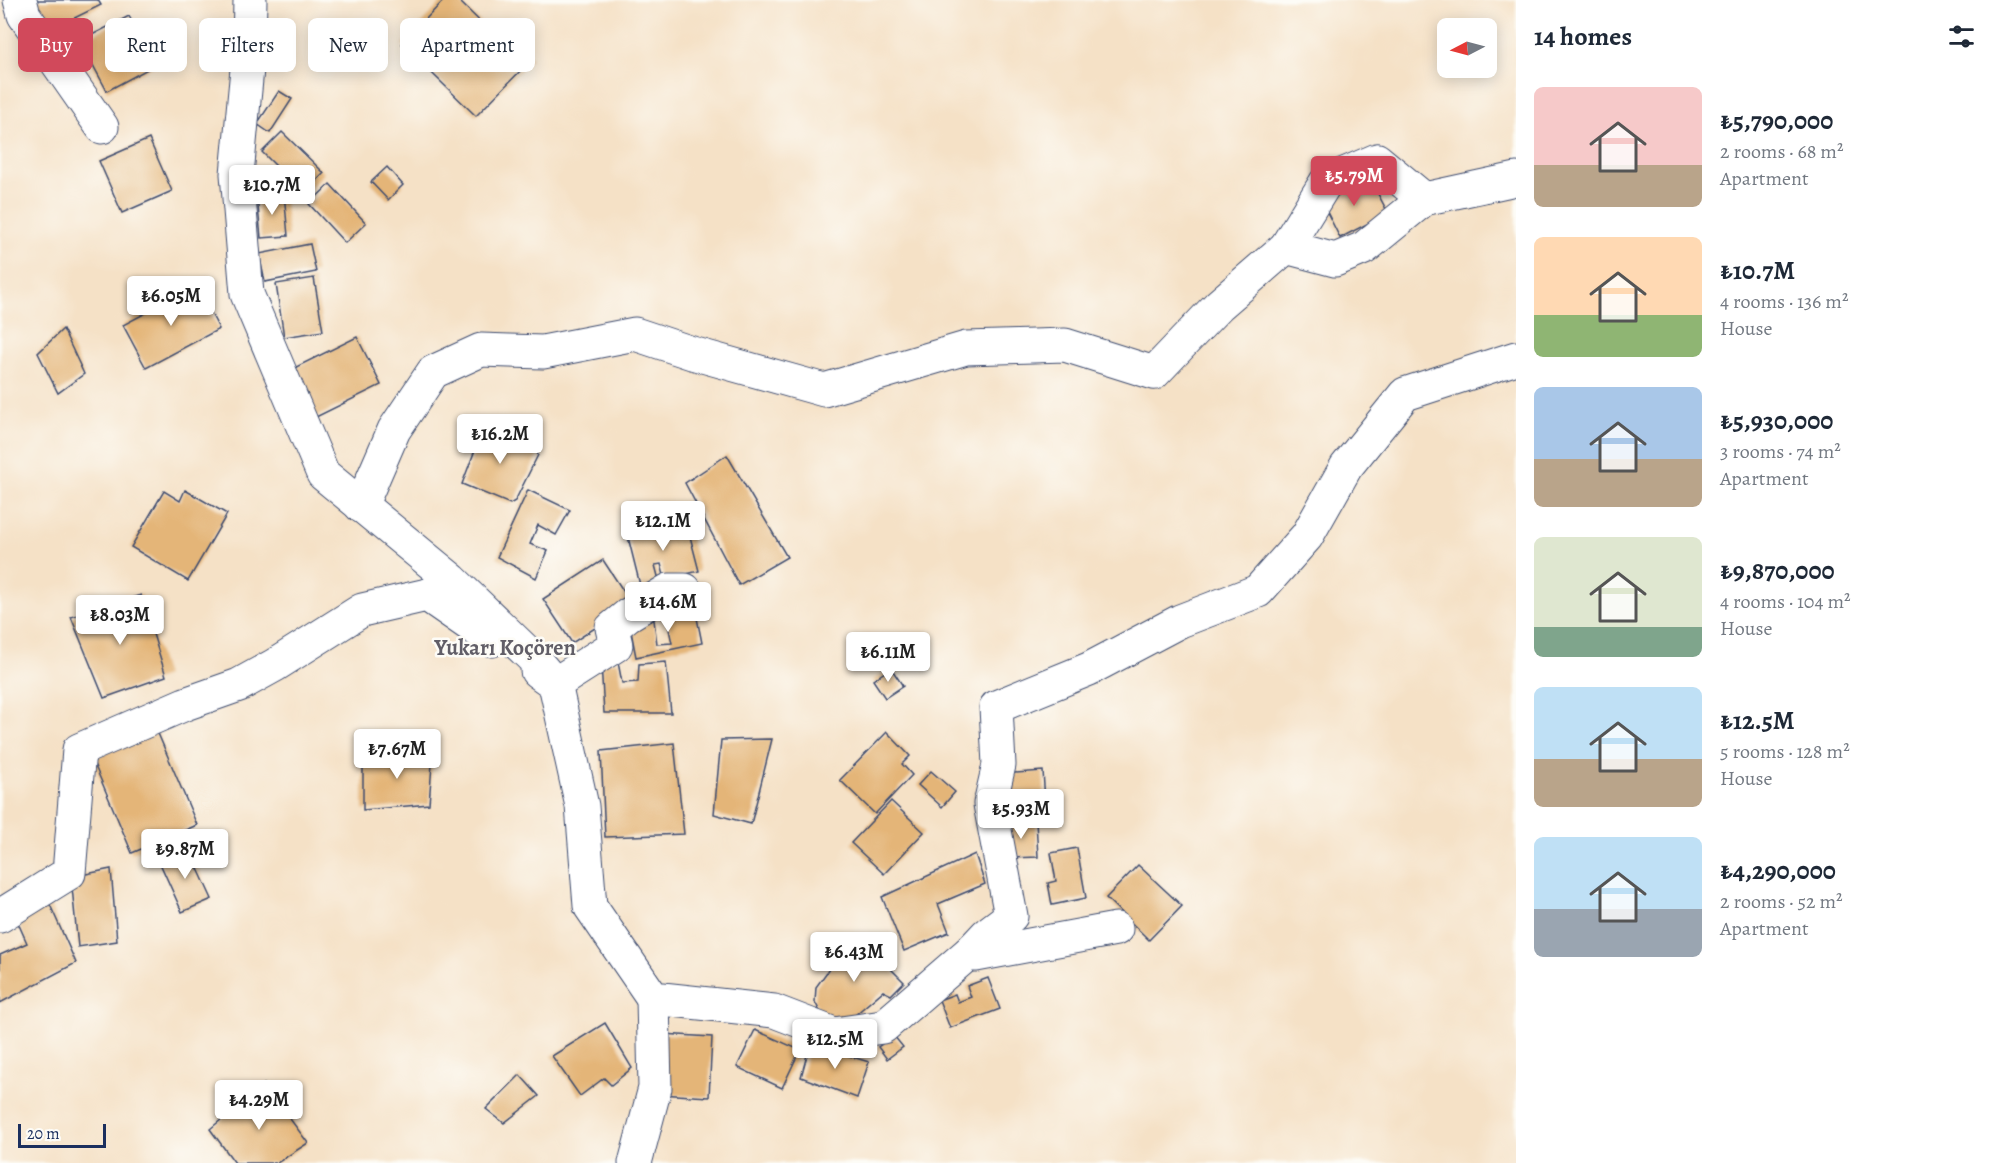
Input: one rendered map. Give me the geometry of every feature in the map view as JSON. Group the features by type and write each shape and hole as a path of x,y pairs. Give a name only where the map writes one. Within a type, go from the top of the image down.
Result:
{"street":[{"path":"20,0 24,15 102,127"},
{"path":"250,0 249,48 237,174 247,294 323,474 452,579 534,659 555,684 582,806 590,906 653,998 655,1088 635,1163"},
{"path":"361,506 394,430 432,372 481,350 543,352 635,334 692,353 824,390 966,348 1065,345 1154,373 1219,305 1286,247 1326,182 1377,160 1424,199"},
{"path":"1286,247 1335,260 1364,248 1424,199 1516,178"},
{"path":"653,998 774,1011 834,1034 883,1027 971,951 986,935 1011,916 990,804 999,765 996,707 1089,669 1180,621 1258,591 1307,536 1346,467 1405,394 1516,358"},
{"path":"555,684 616,645 612,628 628,615 669,590 685,590"},
{"path":"0,916 69,873 80,750 185,704 239,685 362,610 427,595 555,684"},
{"path":"971,951 976,955 1116,929"}],"building":[{"path":"32,0 98,0 101,5 74,18 41,18"},
{"path":"444,0 458,0 476,18 427,18"},
{"path":"105,28 105,72 142,72 107,91 93,65 93,34"},
{"path":"431,72 519,72 476,116"},
{"path":"279,91 292,99 270,133 257,124"},
{"path":"282,132 324,173 304,194 262,152"},
{"path":"149,139 172,191 122,213 99,161"},
{"path":"387,167 403,185 388,200 371,182"},
{"path":"1368,175 1388,213 1340,238 1321,200"},
{"path":"330,184 366,223 345,243 309,204"},
{"path":"284,193 288,236 261,238 257,195"},
{"path":"310,244 316,272 265,282 259,254"},
{"path":"314,278 323,331 284,337 276,284"},
{"path":"197,286 219,329 146,368 123,325"},
{"path":"63,329 84,374 58,393 38,353"},
{"path":"357,337 381,385 316,417 292,369"},
{"path":"485,424 532,443 538,455 515,501 510,504 462,484"},
{"path":"727,455 787,557 739,585 685,483"},
{"path":"185,490 227,514 188,581 131,547 164,491 180,501"},
{"path":"528,490 570,510 556,535 538,525 530,544 548,551 536,578 497,557"},
{"path":"685,517 699,571 665,579 661,564 655,565 660,584 641,589 627,533"},
{"path":"603,560 632,604 572,643 543,599"},
{"path":"141,595 166,676 104,698 71,617"},
{"path":"695,608 702,643 636,657 630,626 654,620 657,644 672,643 665,611"},
{"path":"601,662 618,662 622,683 638,682 639,664 666,662 671,713 604,713"},
{"path":"891,668 903,686 885,698 873,680"},
{"path":"157,731 197,825 132,853 92,759"},
{"path":"887,732 910,756 902,764 912,775 875,814 840,780"},
{"path":"772,739 751,824 714,814 721,740"},
{"path":"674,743 684,834 605,837 601,751"},
{"path":"433,751 429,804 363,810 363,757"},
{"path":"931,771 955,792 942,807 918,785"},
{"path":"1043,771 1046,816 1005,819 1001,774"},
{"path":"891,801 924,832 884,874 851,843"},
{"path":"1036,821 1038,857 1006,858 1004,822"},
{"path":"188,847 212,899 182,912 159,861"},
{"path":"1077,848 1086,898 1052,905 1048,883 1056,881 1051,853"},
{"path":"975,854 985,884 938,904 949,932 904,951 882,897"},
{"path":"1138,865 1182,906 1149,940 1106,898"},
{"path":"111,869 117,941 78,947 71,877"},
{"path":"47,898 76,963 0,1003 0,955 27,943 15,916"},
{"path":"858,937 861,954 874,952 904,982 891,995 883,991 848,1021 823,1017 815,1002 816,987 851,939"},
{"path":"988,978 1000,1009 950,1028 939,1000 955,994 958,1002 971,997 967,986"},
{"path":"605,1023 632,1068 611,1085 604,1078 580,1096 552,1056"},
{"path":"755,1030 800,1050 782,1088 737,1067"},
{"path":"662,1034 712,1037 709,1097 659,1094"},
{"path":"894,1036 903,1047 887,1059 878,1047"},
{"path":"810,1044 869,1062 857,1098 801,1077"},
{"path":"520,1075 539,1096 504,1123 486,1109"},
{"path":"264,1084 308,1143 277,1163 235,1163 210,1129"}],"district":[{"name":"Yukarı Koçören","path":"505,648"}]}
